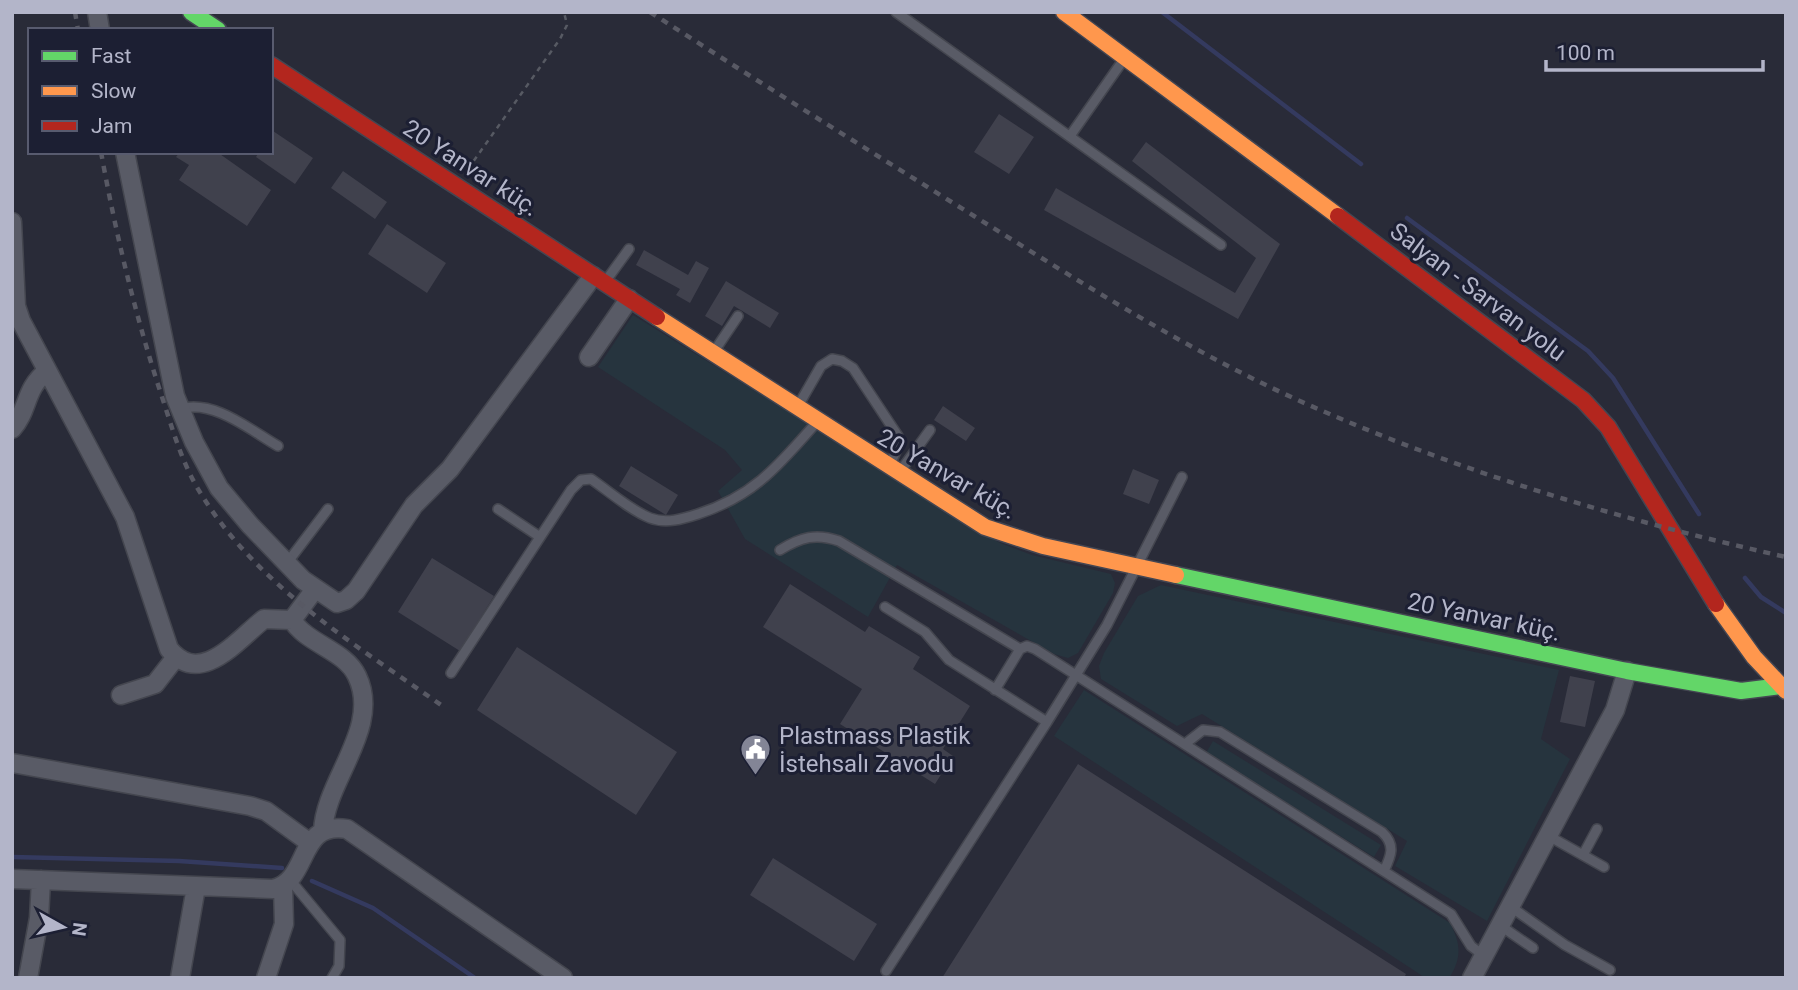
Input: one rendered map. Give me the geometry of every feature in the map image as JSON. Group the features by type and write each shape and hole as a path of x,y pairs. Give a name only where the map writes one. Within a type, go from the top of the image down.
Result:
{"street":[{"path":"191,12 215,28"},
{"name":"Salyan - Sarvan yolu","path":"1064,12 1544,369 1595,412 1620,444 1717,606 1754,657 1784,689"},
{"name":"20 Yanvar küç.","path":"273,66 816,423 985,527 1015,539 1627,671 1741,691 1784,689"},
{"path":"125,154 175,396 194,442 219,488 286,563 315,589 337,603 346,600 356,591 414,505 450,469 598,279"},
{"path":"12,222 16,322 47,371 125,517 169,649 187,663 215,660 264,619 292,620 349,665 357,675 365,698 358,734 327,803 316,837 287,883 284,924 266,978"},
{"path":"589,357 629,299"},
{"path":"12,429 18,422 35,381 47,371"},
{"path":"292,620 315,589"},
{"path":"121,695 155,684 176,657"},
{"path":"1472,978 1615,710 1627,671"},
{"path":"12,763 250,806 266,811 316,837"},
{"path":"316,837 336,827 359,835 563,978"},
{"path":"12,879 196,887 287,883"},
{"path":"28,978 39,918 41,880"},
{"path":"180,978 196,887"}],"lane":[{"path":"896,12 1221,245"},
{"path":"1070,136 1125,57"},
{"path":"598,279 629,248"},
{"path":"712,355 738,316"},
{"path":"796,410 821,366 832,359 842,361 852,368 898,436 893,471"},
{"path":"180,409 190,406 222,414 278,446"},
{"path":"451,673 540,537 581,480 591,480 651,518 667,521 684,518 737,499 757,486 816,423"},
{"path":"893,471 930,430"},
{"path":"886,971 1077,675 1138,566 1182,477"},
{"path":"286,563 328,509"},
{"path":"498,509 540,537"},
{"path":"780,550 807,536 824,535 839,541 1020,649"},
{"path":"885,607 915,624 950,660 1047,722"},
{"path":"995,690 1020,649 1027,646 1035,649 1451,914 1471,946 1484,956"},
{"path":"1185,744 1203,730 1220,733 1382,832 1390,839 1392,851 1384,871"},
{"path":"1583,855 1597,829"},
{"path":"1547,835 1604,867"},
{"path":"287,883 340,940 339,966 332,978"},
{"path":"1511,907 1565,945 1610,970"},
{"path":"1501,926 1533,948"}],"path":[{"path":"456,186 561,39 567,24 564,12"}],"shaded area":[{"path":"633,315 1000,543 1032,555 1111,574 1115,583 1113,593 1078,653 1068,658 1054,654 897,565 868,617 745,539 718,491 742,470 725,450 598,367"},
{"path":"1161,585 1559,670 1541,739 1570,759 1487,921 1395,866 1407,841 1202,714 1177,726 1101,679 1099,666 1104,653 1138,596"},
{"path":"1084,690 1450,923 1456,938 1458,957 1449,978 1425,978 1054,736"},
{"path":"1213,741 1381,845 1374,857 1206,753"}],"building":[{"path":"999,114 1034,137 1009,174 974,152"},
{"path":"273,131 313,158 295,184 256,157 258,154 273,154"},
{"path":"1146,142 1280,244 1238,319 1044,210 1056,188 1235,293 1256,258 1132,161"},
{"path":"178,154 220,154 271,190 247,226 179,180 189,165 176,157"},
{"path":"343,171 387,202 375,219 331,188"},
{"path":"387,224 446,263 427,293 368,254"},
{"path":"644,250 688,275 696,261 709,268 690,303 676,295 680,289 636,265"},
{"path":"726,281 779,313 770,328 734,306 722,326 705,316"},
{"path":"943,406 975,428 966,441 934,420"},
{"path":"631,466 678,495 666,515 619,486"},
{"path":"1133,469 1159,480 1149,504 1123,494"},
{"path":"432,558 494,596 460,651 398,612"},
{"path":"790,584 865,632 869,626 920,657 913,669 970,706 943,749 953,756 935,784 840,724 862,689 763,627"},
{"path":"517,647 677,752 636,815 477,710"},
{"path":"1570,676 1595,681 1585,727 1560,722"},
{"path":"1078,764 1406,974 1404,978 942,978"},
{"path":"773,858 877,924 854,961 750,895"}],"waterway":[{"path":"1162,12 1361,164"},
{"path":"1407,218 1588,351 1613,378 1699,514"},
{"path":"1745,578 1761,597 1786,613"},
{"path":"12,857 179,861 282,868"},
{"path":"312,881 373,908 475,978"}],"railway":[{"path":"75,12 78,28"},
{"path":"650,12 1100,294 1273,389 1375,433 1490,475 1607,512 1786,557"},
{"path":"101,154 113,214 143,334 179,447 203,497 226,529 281,587 343,637 441,705"}],"traffic: fast":[{"path":"191,12 215,28"},
{"path":"1176,575 1627,671 1741,691 1781,686"}],"traffic: slow":[{"path":"1064,12 1338,216"},
{"path":"657,317 985,527 1043,546 1176,575"},
{"path":"1716,604 1754,657 1786,691"}],"traffic: jam":[{"path":"273,66 657,317"},
{"path":"1338,216 1583,400 1608,427 1716,604"}],"place":[{"name":"Plastmass Plastik İstehsalı Zavodu","path":"756,777"}]}
